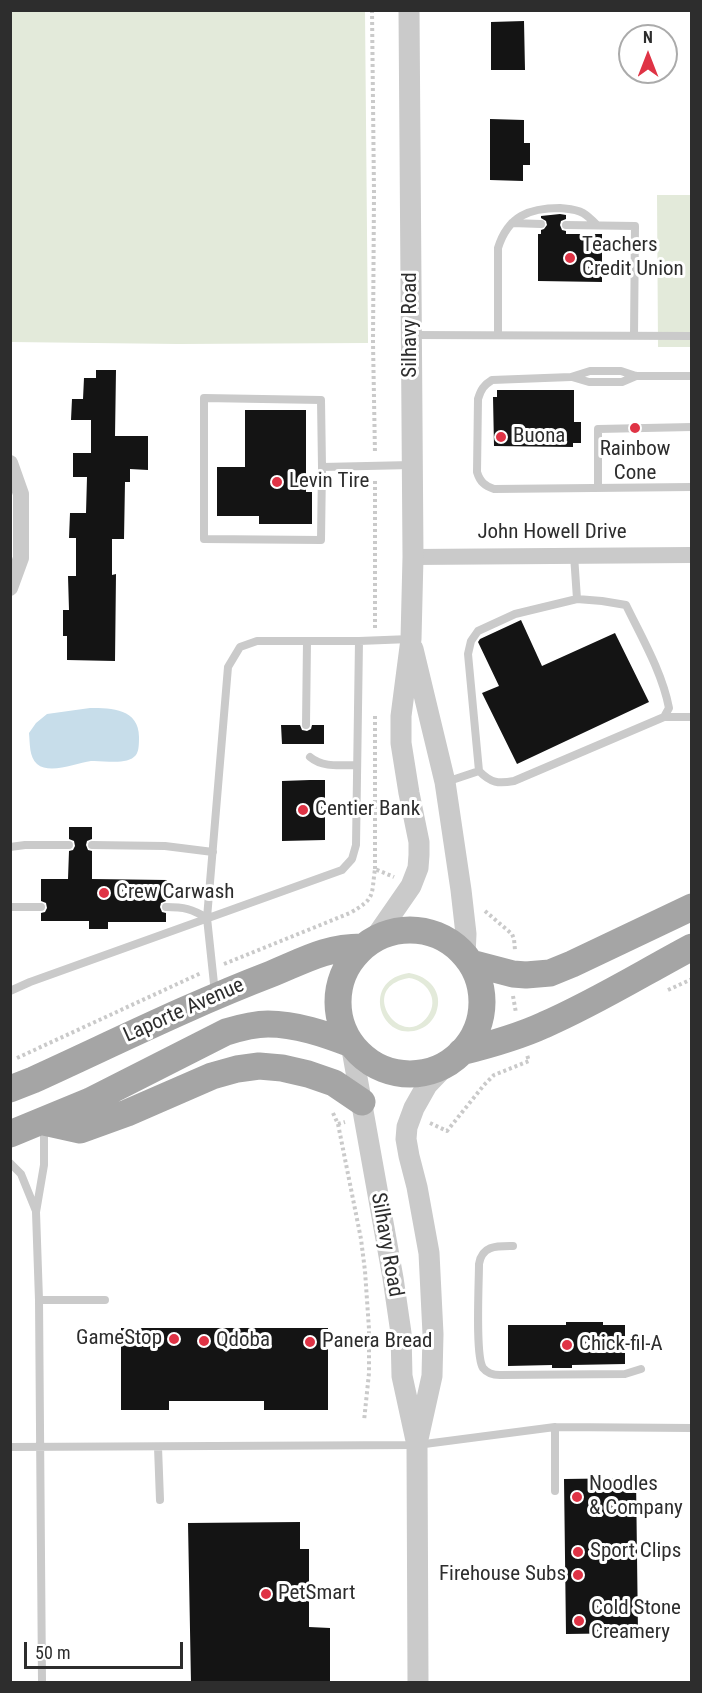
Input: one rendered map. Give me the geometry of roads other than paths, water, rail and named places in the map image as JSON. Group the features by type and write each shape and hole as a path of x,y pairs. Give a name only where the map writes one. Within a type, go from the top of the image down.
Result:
{"main road":[{"path":"468,959 513,974 550,973 691,907"},
{"path":"455,1057 471,1040 478,1025 481,1009 480,985 468,959 450,942 432,933 413,930 393,931 368,943 346,967 338,990 338,1015 342,1028 351,1044 369,1061 388,1070 410,1074 431,1070 455,1057 544,1025 599,999 692,947"},
{"name":"Laporte Avenue","path":"10,1089 215,996 317,954 368,943"},
{"name":"Laporte Avenue","path":"10,1134 44,1122 90,1101 226,1032 246,1026 268,1024 291,1026 351,1044"},
{"path":"44,1122 80,1130 127,1113 212,1076 259,1066 282,1068 334,1083 362,1102"}],"street":[{"name":"Silhavy Road","path":"368,943 411,886 418,868 419,842 401,743 401,716 411,639 413,557 409,10"},
{"path":"10,463 21,494 21,558 10,588"},
{"name":"John Howell Drive","path":"413,557 692,555"},
{"name":"Silhavy Road","path":"411,639 445,782 461,890 468,959"},
{"name":"Silhavy Road","path":"351,1044 398,1311 402,1376 417,1445 418,1683"},
{"name":"Silhavy Road","path":"417,1445 432,1376 433,1334 429,1253 406,1139 407,1127 414,1108 428,1085 455,1057"}],"lane":[{"path":"498,335 498,248 512,223 524,214 543,208 562,208 583,213 597,225"},
{"path":"512,223 541,224"},
{"path":"566,225 635,226 634,336"},
{"path":"411,335 692,336"},
{"path":"692,376 636,376 621,371 590,371 571,377 492,380 485,384 478,399 477,472 486,487 494,489 692,488"},
{"path":"204,398 321,400 322,467 321,540 204,539 204,398"},
{"path":"598,488 598,429 692,427"},
{"path":"322,467 412,465"},
{"path":"574,555 577,599"},
{"path":"664,717 669,708 666,693 626,606 577,599 515,614 478,631 471,641 468,654 479,771 488,780 502,783 514,781 664,717 692,717"},
{"path":"215,996 207,918 228,667 240,647 257,641 411,639"},
{"path":"306,725 307,641"},
{"path":"10,991 342,870 352,859 356,845 359,641"},
{"path":"310,757 316,763 326,765 357,765"},
{"path":"445,782 479,771"},
{"path":"10,847 69,845"},
{"path":"92,845 165,846 213,852"},
{"path":"10,907 41,907"},
{"path":"166,907 182,907 207,918"},
{"path":"42,1683 39,1300 36,1212 44,1165 44,1122"},
{"path":"10,1163 21,1174 36,1212"},
{"path":"513,1246 495,1246 489,1248 480,1257 478,1353 483,1369 500,1376 625,1374 641,1369"},
{"path":"39,1300 105,1300"},
{"path":"555,1427 555,1491"},
{"path":"10,1447 417,1445 555,1427 692,1428"},
{"path":"158,1447 160,1500"}],"water":[{"path":"90,708 123,712 134,721 139,737 136,755 121,761 91,761 56,768 42,767 34,761 29,733 36,723 47,714"}],"place":[{"name":"Teachers Credit Union","path":"570,258"},
{"name":"Rainbow Cone","path":"635,428"},
{"name":"Buona","path":"501,437"},
{"name":"Levin Tire","path":"277,482"},
{"name":"Centier Bank","path":"303,810"},
{"name":"Crew Carwash","path":"104,893"},
{"name":"GameStop","path":"174,1339"},
{"name":"Qdoba","path":"204,1341"},
{"name":"Panera Bread","path":"310,1342"},
{"name":"Chick-fil-A","path":"567,1345"},
{"name":"Noodles & Company","path":"577,1497"},
{"name":"Sport Clips","path":"578,1552"},
{"name":"Firehouse Subs","path":"578,1575"},
{"name":"PetSmart","path":"266,1594"},
{"name":"Cold Stone Creamery","path":"579,1621"}]}
